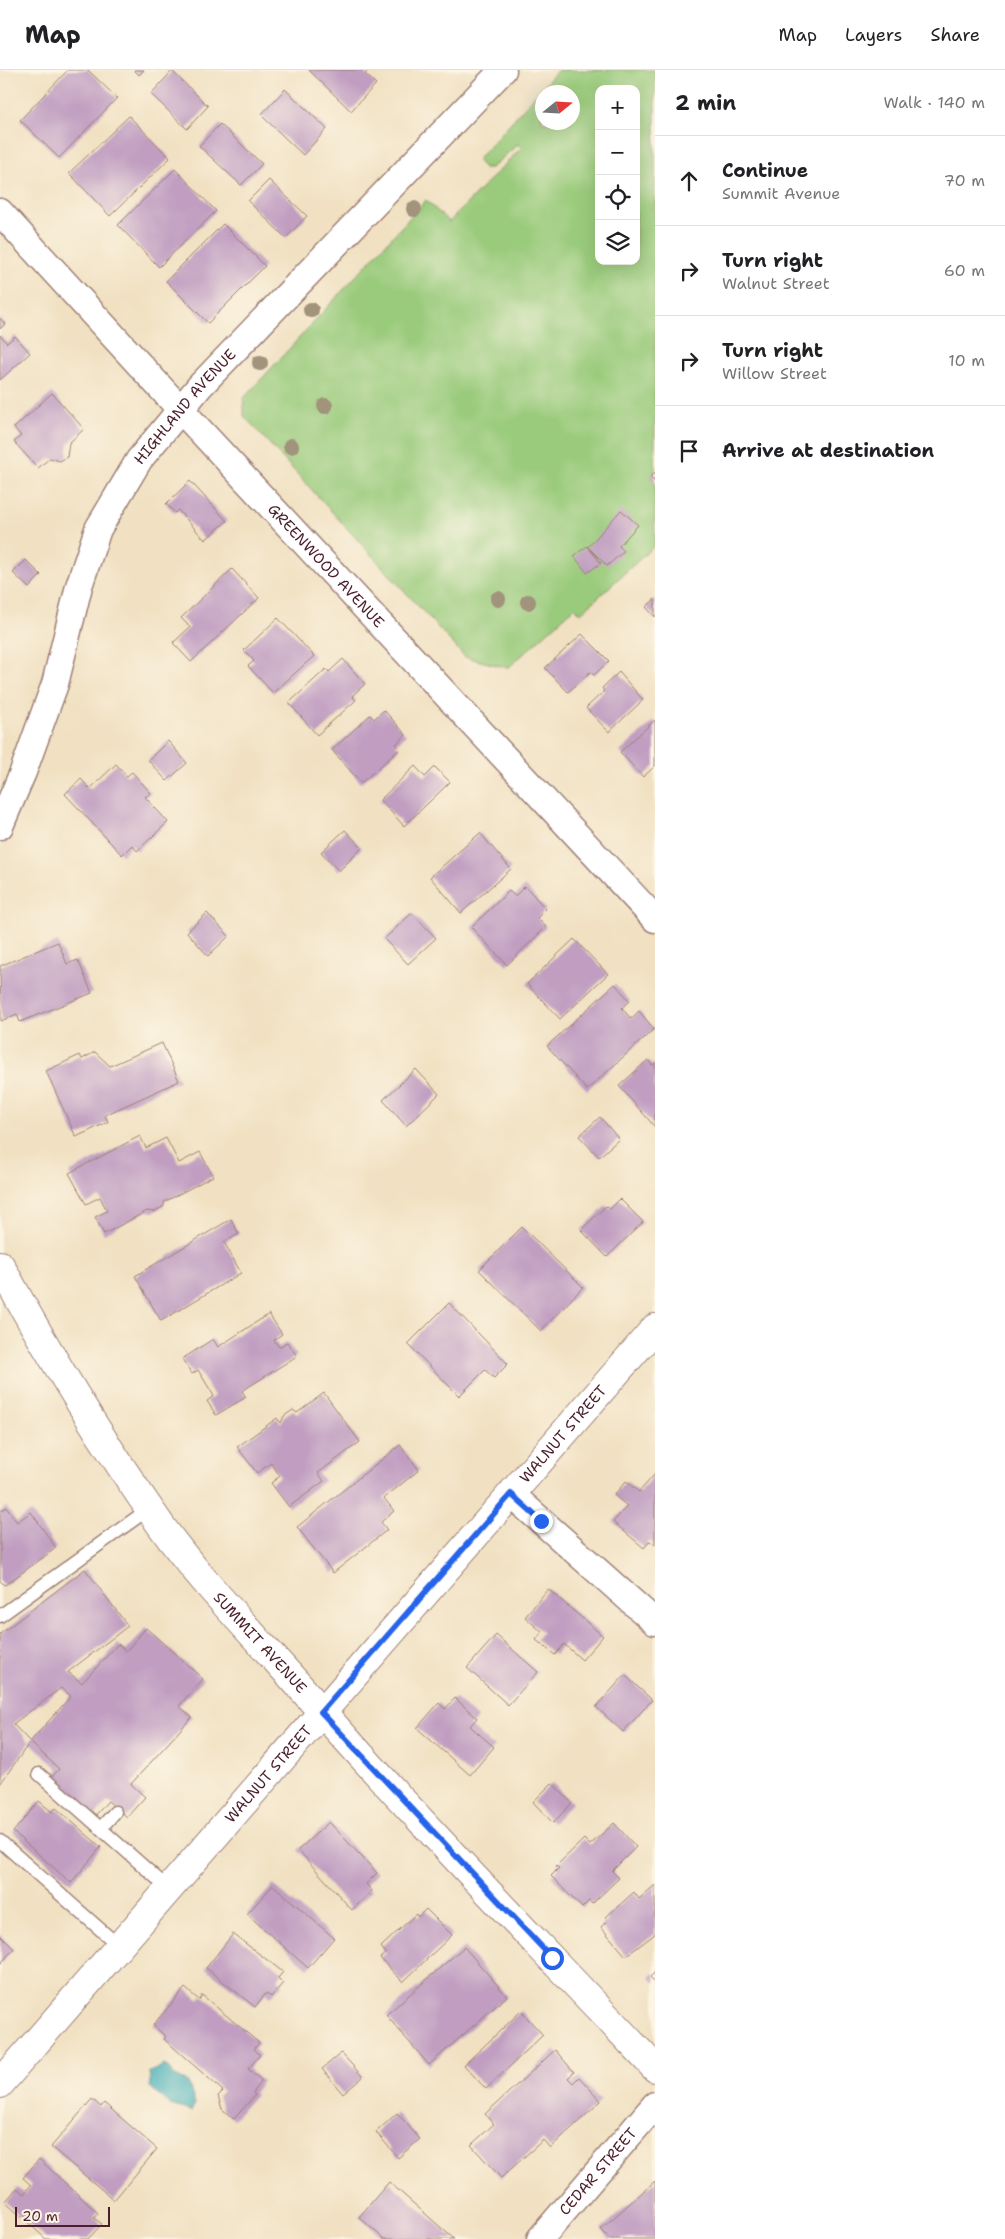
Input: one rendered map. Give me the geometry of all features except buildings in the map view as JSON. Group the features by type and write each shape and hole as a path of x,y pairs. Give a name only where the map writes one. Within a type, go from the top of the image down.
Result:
{"street":[{"name":"HIGHLAND AVENUE","path":"0,826 23,772 55,684 79,586 98,529 139,460 180,409 503,70"},
{"name":"GREENWOOD AVENUE","path":"0,212 180,409 655,919"},
{"name":"SUMMIT AVENUE","path":"0,1265 32,1325 80,1403 163,1528 235,1616 321,1712 655,2068"},
{"name":"WALNUT STREET","path":"0,2084 655,1328"},
{"path":"511,1494 655,1622"},
{"name":"CEDAR STREET","path":"540,2239 655,2105"}],"lane":[{"path":"0,1616 150,1508"},
{"path":"39,1774 169,1889"},
{"path":"101,1828 115,1812"},
{"path":"0,1841 119,1946"}],"green space":[{"path":"558,70 655,70 655,472 650,477 655,482 655,545 581,613 574,608 508,668 465,657 244,416 244,398 426,200 449,222 521,148 518,144 491,168 484,168 477,160 535,96 535,130 580,130 580,85 544,85"}],"water":[{"path":"165,2065 175,2076 188,2082 195,2104 191,2111 170,2105 150,2087 149,2072"}],"route":[{"path":"541,1521 511,1494 321,1712 552,1958"}]}
